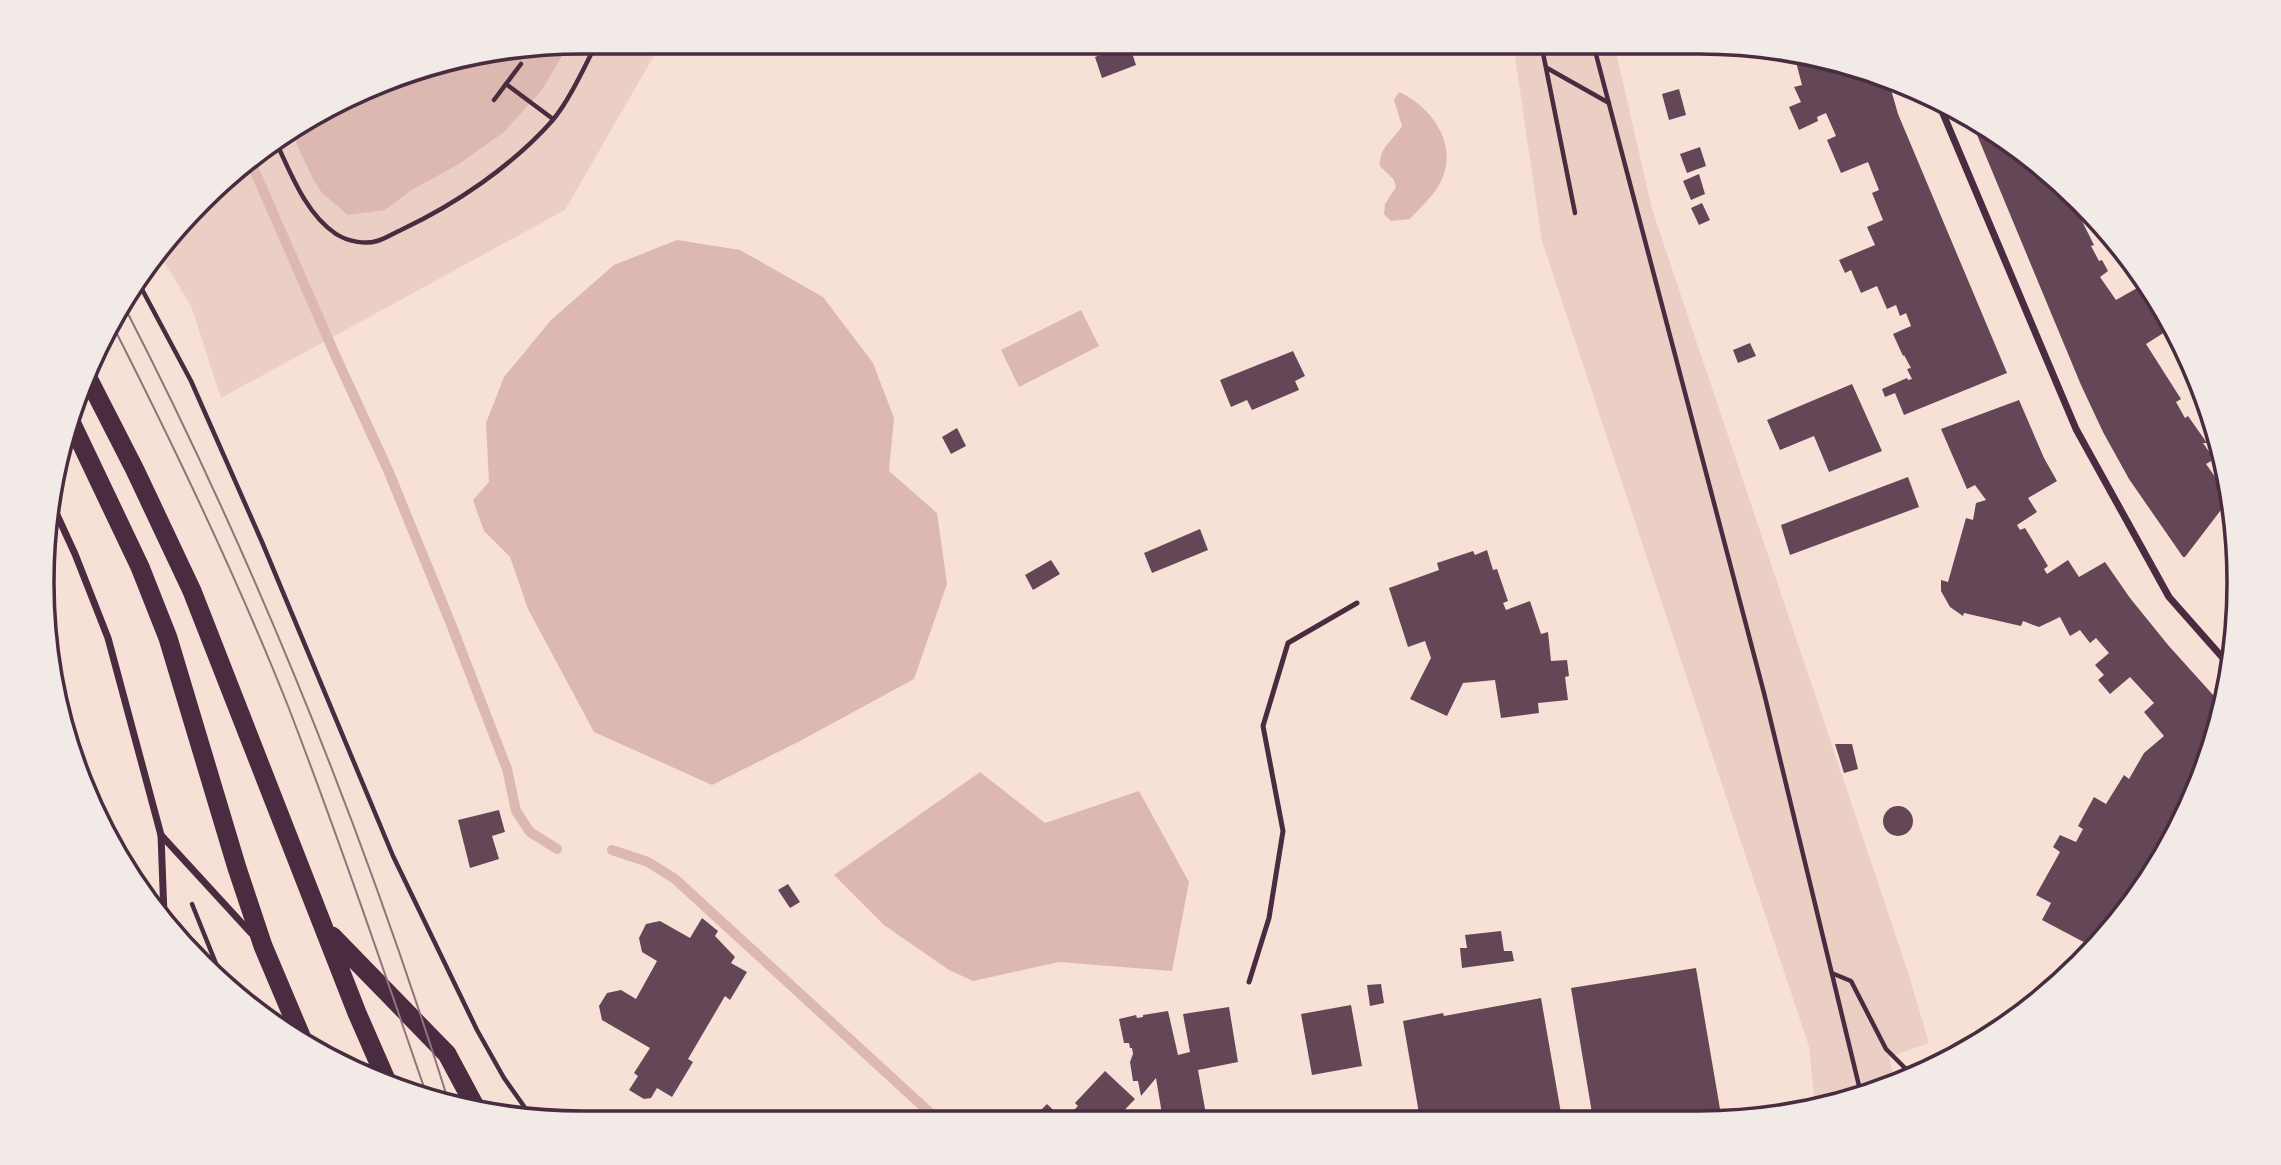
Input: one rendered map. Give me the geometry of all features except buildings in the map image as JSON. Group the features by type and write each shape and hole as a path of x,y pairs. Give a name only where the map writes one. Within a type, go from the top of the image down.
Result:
{"highway":[{"path":"92,386 192,591 382,1072"},
{"path":"76,433 140,567 168,638 237,868 263,946 297,1027"},
{"path":"324,928 447,1054 471,1099"}],"street":[{"path":"1944,115 2076,429 2169,597 2221,656"},
{"path":"59,518 108,638 161,835 164,905"},
{"path":"161,835 263,946"}],"lane":[{"path":"1249,982 1269,918 1283,831 1263,726 1287,643 1357,603"}],"path":[{"path":"280,150 310,209 337,235 359,243 377,241 418,222 511,160 553,119 591,54"},
{"path":"1543,54 1575,213"},
{"path":"1596,54 1763,693 1859,1086"},
{"path":"494,100 520,64"},
{"path":"1546,67 1608,103"},
{"path":"506,84 553,119"},
{"path":"142,290 202,406 393,856 477,1030 504,1078 525,1107"},
{"path":"162,867 176,878 191,901 215,962"},
{"path":"1833,974 1851,981 1886,1049 1906,1068"}],"shaded area":[{"path":"655,54 565,210 221,398 191,306 163,261 185,234 234,185 289,143 318,125 380,94 479,64 548,55"},
{"path":"1515,54 1617,54 1652,209 1907,969 1929,1043 1889,1057 1893,1074 1814,1098 1809,1047 1542,241"},
{"path":"563,55 542,90 504,132 459,164 410,191 385,210 348,215 322,193 296,143 297,138 318,125 380,94 413,82 479,64"},
{"path":"1399,92 1423,108 1432,118 1445,143 1447,157 1439,185 1429,198 1410,219 1391,221 1384,214 1385,204 1396,187 1394,180 1380,166 1380,160 1384,149 1402,126 1394,100"},
{"path":"677,240 740,250 823,297 873,363 894,418 889,471 937,513 947,584 914,679 712,785 594,732 528,609 510,557 484,531 473,500 489,482 486,423 504,377 551,320 614,265"},
{"path":"1081,310 1099,346 1019,387 1001,350"},
{"path":"980,772 1045,823 1139,791 1189,882 1172,971 1059,962 973,981 949,970 884,925 834,875"}],"waterway":[{"path":"254,169 388,470 451,624 507,769 516,811 530,832 557,849"},
{"path":"612,850 648,862 675,879 928,1111"}],"tram line":[{"path":"128,313 217,498 303,697 381,900 446,1093"},
{"path":"117,334 204,512 288,706 424,1086"}]}
